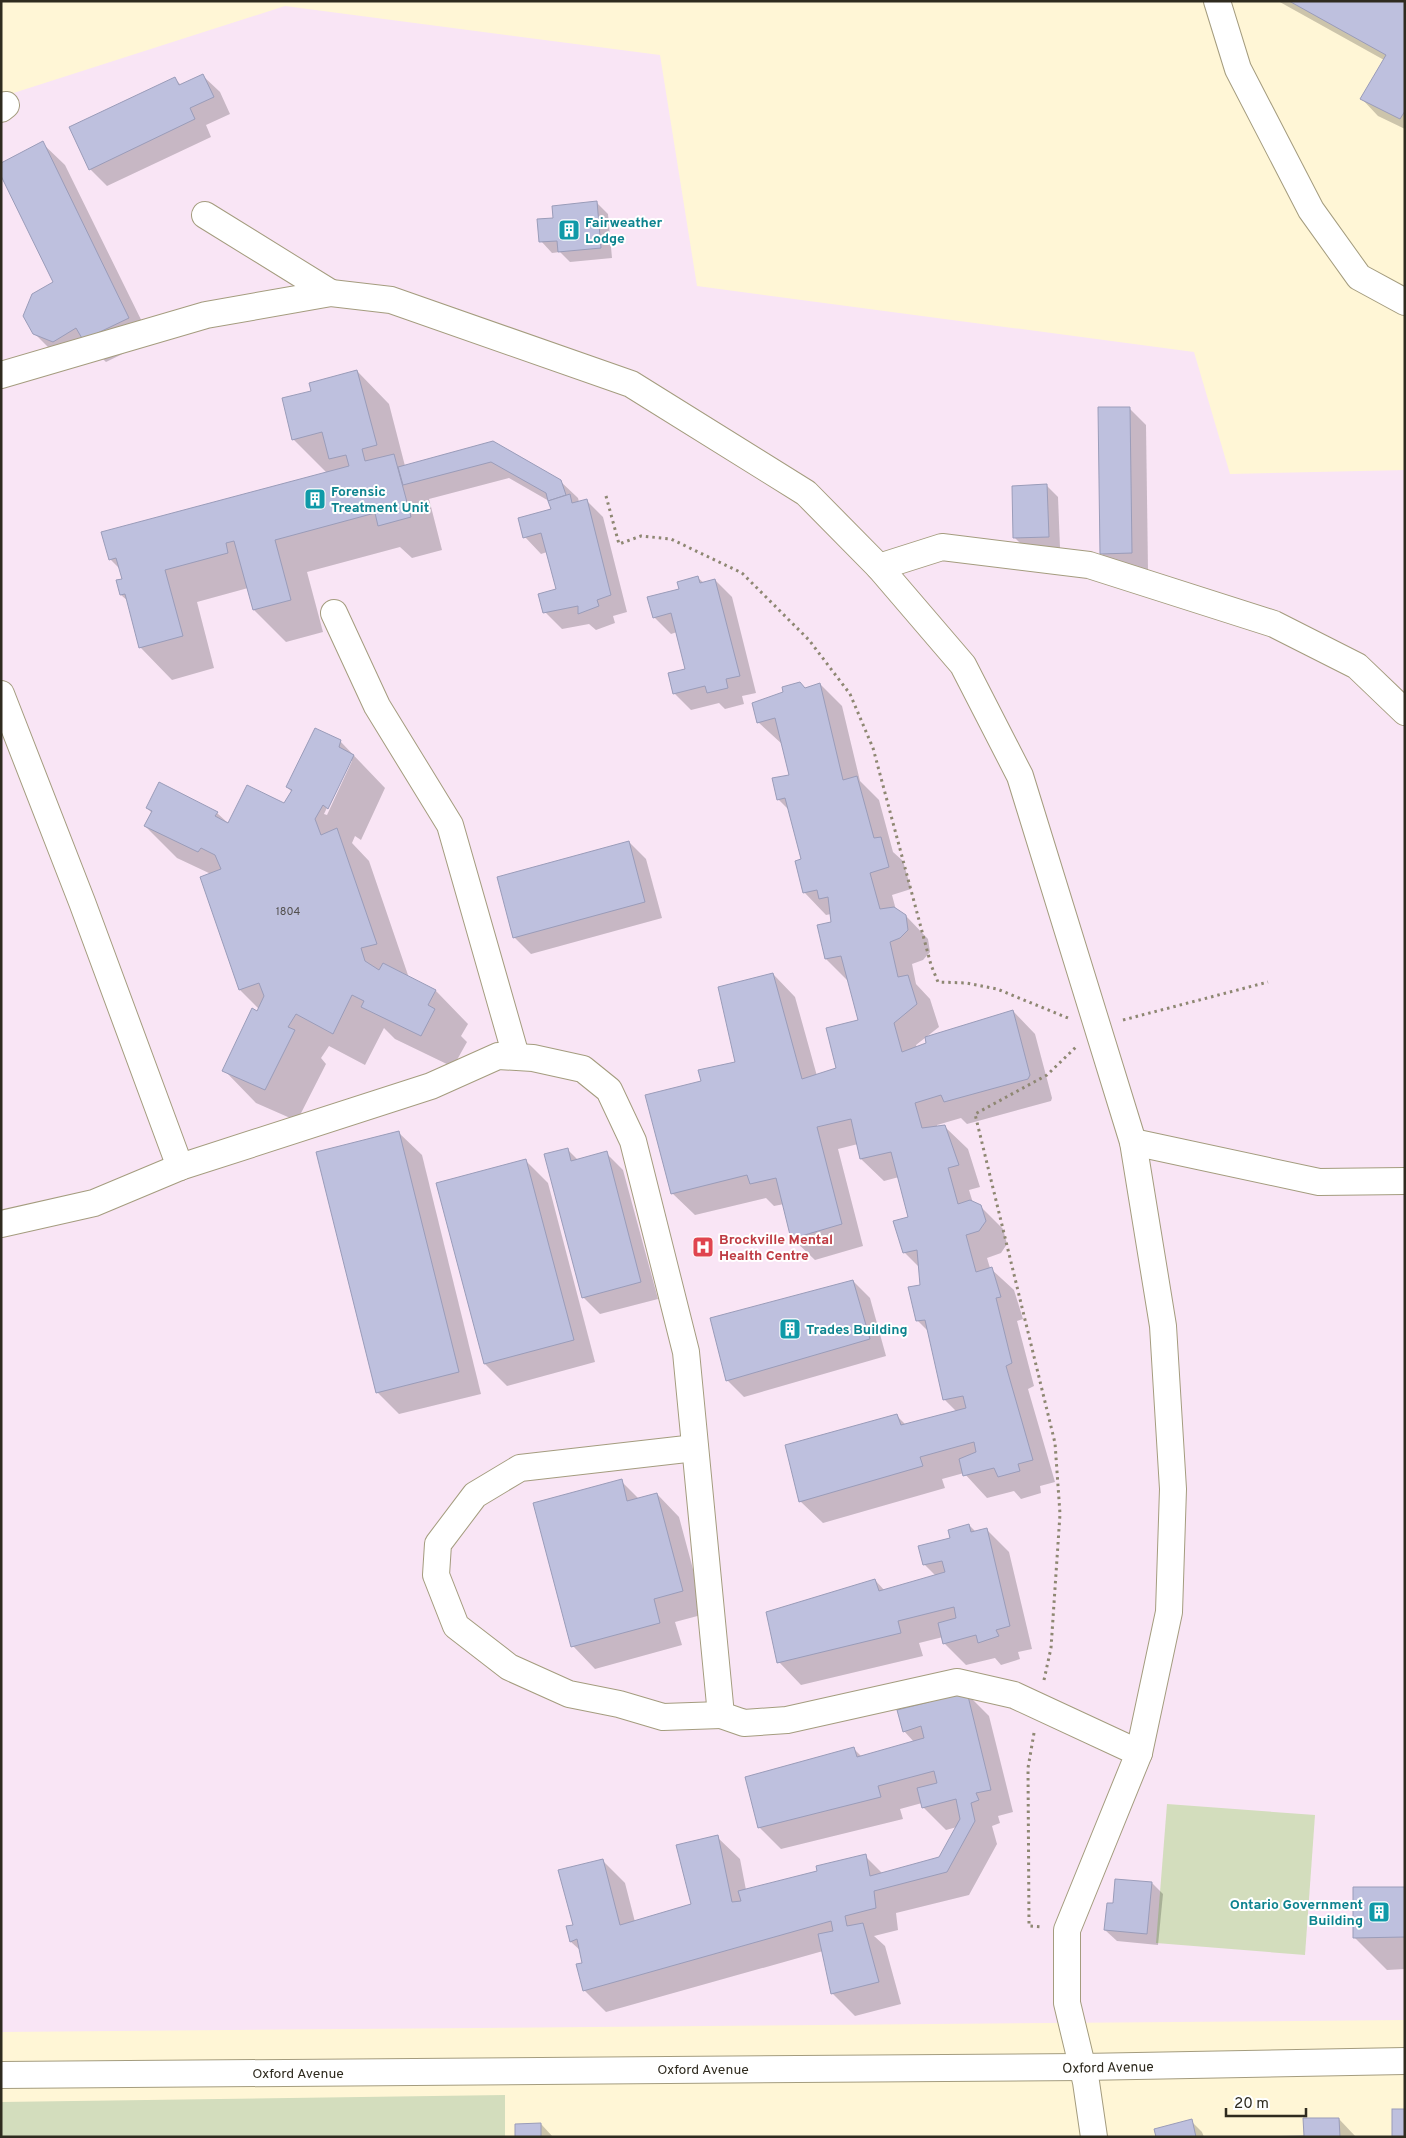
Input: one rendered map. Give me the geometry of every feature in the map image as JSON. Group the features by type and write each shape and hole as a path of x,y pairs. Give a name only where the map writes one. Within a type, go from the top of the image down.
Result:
{"street":[{"path":"1217,1 1238,69 1311,210 1359,277 1405,302"},
{"path":"206,215 330,293"},
{"path":"1,375 206,315 330,293 391,300 631,384 806,493 880,567 963,665 1020,776 1133,1142 1163,1326 1173,1489 1169,1612 1140,1752 1067,1930 1067,2003 1082,2067 1094,2137"},
{"path":"880,567 942,547 1089,565 1274,624 1357,666 1405,712"},
{"path":"334,612 377,706 450,825 516,1056"},
{"path":"1,694 82,902 180,1167"},
{"path":"1,1224 94,1203 180,1167 432,1086 498,1056 532,1058 583,1069 609,1090 633,1141 686,1352 721,1715"},
{"path":"1133,1142 1319,1182 1405,1181"},
{"path":"695,1448 520,1468 475,1496 438,1544 436,1575 456,1626 509,1667 569,1694 619,1704 663,1717 721,1715 744,1723 787,1720 957,1682 1014,1695 1140,1752"},
{"name":"Oxford Avenue","path":"1,2075 1082,2067 1405,2061"}],"path":[{"path":"606,496 619,544 641,536 671,539 742,574 809,640 850,694 873,748 931,965 938,982 966,983 997,989 1037,1004 1058,1015 1098,1027"},
{"path":"1067,1930 1029,1926 1028,1768 1051,1648 1060,1514 1055,1442 975,1114 1047,1075 1098,1027 1268,982"}],"shaded area":[{"name":"Brockville Mental Health Centre","path":"285,6 660,55 697,286 1194,352 1230,474 1405,470 1405,2020 1,2032 1,97"}],"green space":[{"path":"1167,1804 1315,1815 1305,1955 1156,1943"},
{"path":"505,2095 505,2137 1,2137 1,2102"}],"building":[{"path":"1289,1 1405,1 1405,111 1400,119 1360,99 1386,55"},
{"path":"203,74 214,97 190,108 195,119 89,170 69,127 175,77 179,85"},
{"path":"43,141 129,318 83,340 76,328 53,342 33,334 23,316 32,294 53,282 1,176 1,163"},
{"name":"Fairweather Lodge","path":"597,201 601,248 558,252 557,241 539,242 537,219 553,218 552,206"},
{"name":"Forensic Treatment Unit","path":"357,370 377,445 362,449 365,461 394,454 411,517 378,526 375,513 275,540 291,600 253,610 234,541 226,543 228,553 165,570 183,636 139,648 125,594 120,595 116,580 122,579 116,558 109,560 101,532 349,466 346,455 329,459 322,432 292,440 282,398 311,391 309,383"},
{"path":"1098,407 1130,407 1132,553 1100,554"},
{"path":"493,441 561,480 566,495 548,501 546,493 491,462 403,485 398,467"},
{"path":"1047,484 1049,537 1013,538 1012,486"},
{"path":"570,494 572,503 587,499 611,595 597,600 599,606 578,614 578,606 543,613 538,594 556,589 541,533 523,538 518,518 551,509 548,501"},
{"path":"698,576 700,583 715,579 740,676 726,679 728,688 707,693 705,686 673,694 668,673 685,669 671,613 653,618 647,597 679,589 677,582"},
{"path":"800,682 805,688 820,683 843,780 857,776 874,838 881,837 889,867 870,873 880,909 894,907 906,915 908,930 900,938 890,942 898,977 908,975 917,1004 894,1023 902,1052 926,1043 925,1037 1013,1010 1030,1075 1028,1079 944,1102 941,1095 915,1103 922,1128 945,1125 959,1165 948,1168 958,1204 970,1200 981,1205 986,1221 979,1231 966,1235 976,1272 992,1267 1001,1297 996,1298 1012,1363 1006,1366 1033,1460 1018,1464 1020,1471 998,1477 994,1468 963,1476 959,1459 976,1452 974,1442 920,1457 923,1466 799,1502 785,1445 897,1414 901,1425 966,1408 963,1396 943,1400 925,1320 916,1321 908,1287 920,1285 917,1250 903,1253 893,1221 908,1217 891,1152 860,1159 851,1119 817,1127 842,1224 791,1239 776,1178 750,1184 747,1175 671,1194 645,1095 701,1081 698,1070 735,1062 718,987 773,973 802,1079 836,1068 826,1028 858,1020 841,956 825,959 817,925 831,922 828,897 819,899 817,890 803,893 795,861 801,859 785,798 777,800 772,778 789,775 775,718 757,723 752,703 783,692 782,687"},
{"path":"315,728 341,740 339,747 354,755 328,809 323,805 315,819 321,835 337,828 377,944 361,948 365,961 379,970 383,963 436,990 428,1005 435,1009 421,1036 361,1007 364,1001 352,995 333,1034 296,1014 288,1027 295,1030 265,1090 222,1071 252,1008 257,1011 264,996 259,983 239,990 200,877 221,869 215,855 201,848 198,852 144,826 152,811 146,808 159,782 218,812 215,816 228,823 247,785 284,803 292,790 286,787"},
{"path":"629,841 645,902 513,938 497,877"},
{"path":"399,1131 459,1372 376,1393 316,1152"},
{"path":"568,1148 571,1161 607,1151 641,1282 582,1298 544,1154"},
{"path":"526,1159 574,1340 484,1364 436,1183"},
{"name":"Trades Building","path":"853,1280 870,1339 726,1381 710,1318"},
{"path":"622,1479 627,1501 657,1493 683,1591 654,1599 660,1623 571,1647 533,1503"},
{"path":"969,1524 971,1532 987,1528 1010,1626 996,1630 999,1636 978,1643 976,1635 943,1644 938,1623 956,1618 954,1607 898,1621 901,1633 777,1663 766,1612 875,1579 879,1591 945,1572 942,1561 923,1565 918,1546 950,1538 948,1530"},
{"path":"967,1692 991,1790 976,1793 979,1800 971,1803 975,1821 947,1872 874,1891 876,1908 845,1916 847,1926 863,1923 879,1982 831,1994 818,1934 833,1931 831,1921 583,1991 576,1964 582,1963 577,1939 570,1942 566,1926 573,1925 558,1870 603,1859 620,1925 691,1904 676,1845 718,1835 732,1902 741,1901 738,1891 817,1871 816,1866 866,1854 870,1876 939,1857 960,1819 956,1799 922,1808 917,1788 937,1783 934,1771 878,1786 881,1797 758,1828 745,1777 854,1747 857,1757 924,1738 921,1726 903,1732 897,1710 929,1702 927,1693"},
{"path":"1115,1879 1152,1882 1147,1934 1104,1930 1107,1903 1113,1903"},
{"name":"Ontario Government Building","path":"1353,1887 1405,1887 1405,1937 1353,1938"},
{"path":"1392,2109 1405,2109 1405,2137 1392,2137"},
{"path":"1303,2118 1339,2118 1340,2137 1258,2137 1304,2136"},
{"path":"1192,2119 1196,2137 1156,2137 1154,2129"},
{"path":"541,2123 541,2137 515,2137 515,2124"}],"place":[{"name":"Fairweather Lodge","path":"569,230"},
{"name":"Forensic Treatment Unit","path":"315,499"},
{"name":"Brockville Mental Health Centre","path":"703,1247"},
{"name":"Trades Building","path":"790,1329"},
{"name":"Ontario Government Building","path":"1379,1912"}]}
